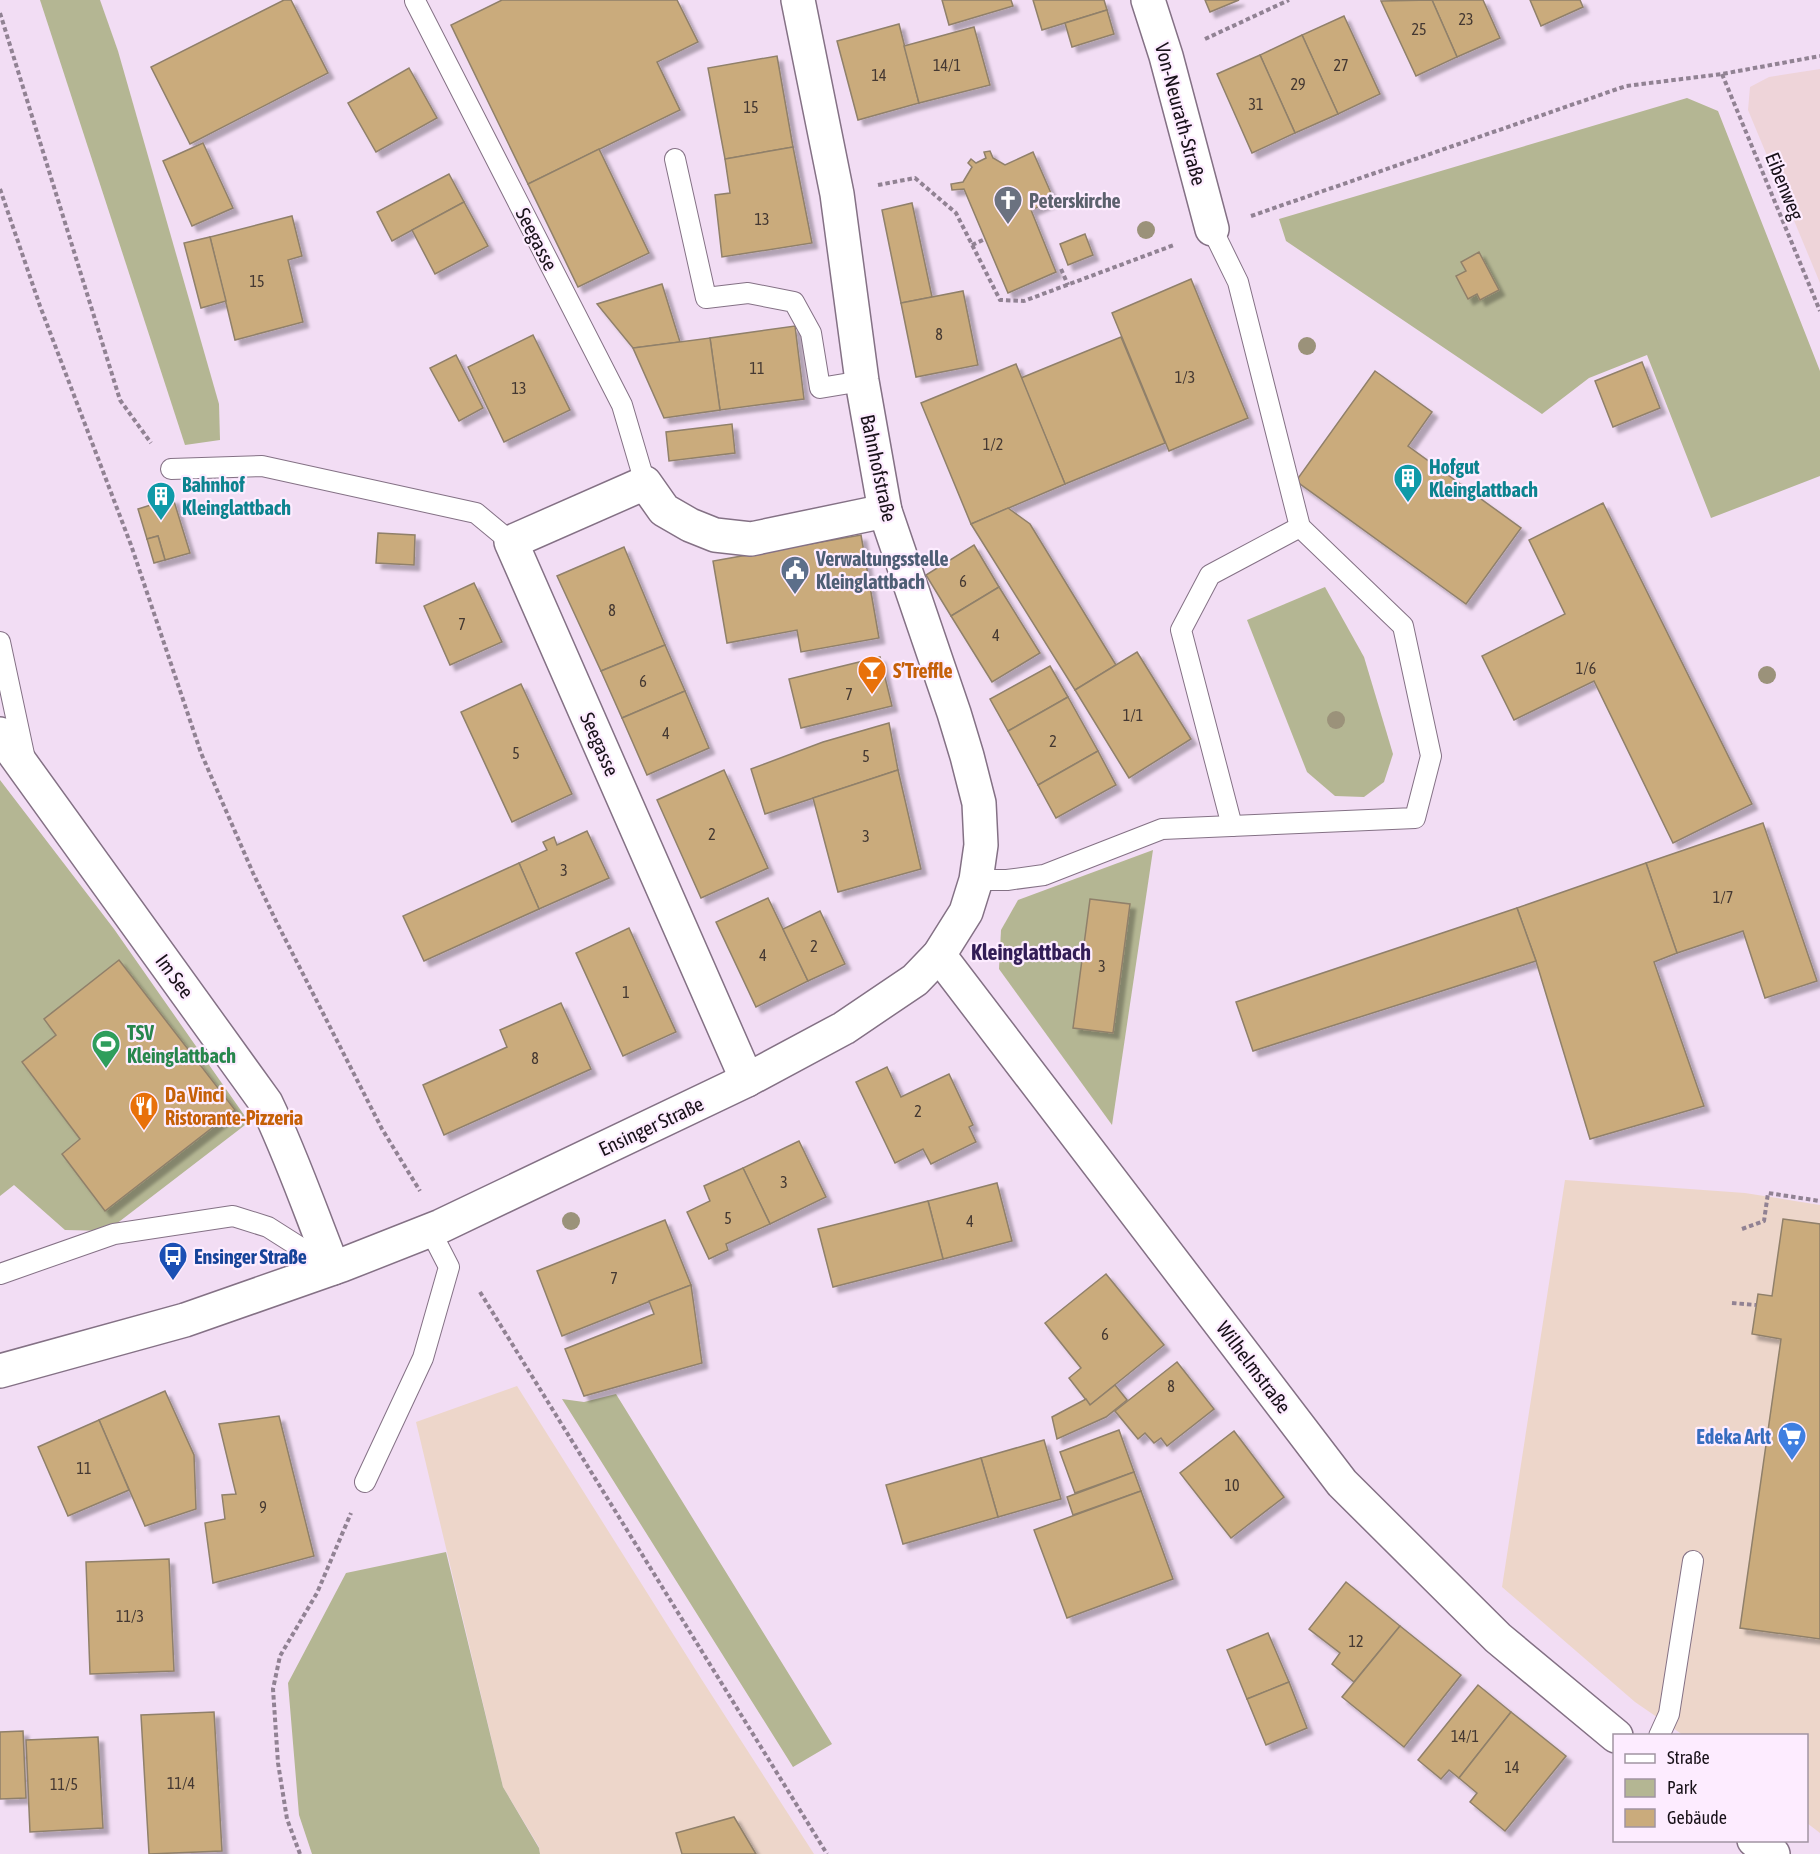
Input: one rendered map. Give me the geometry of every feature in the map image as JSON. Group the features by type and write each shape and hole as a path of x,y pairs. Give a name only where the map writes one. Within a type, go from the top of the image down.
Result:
{"street":[{"name":"Bahnhofstraße","path":"798,0 837,194 862,381 885,511 968,756 979,803 981,845 976,880 966,912 939,955"},
{"name":"Von-Neurath-Straße","path":"1148,0 1166,57 1212,229"},
{"name":"Seegasse","path":"645,483 664,510 690,525 715,535 751,539 885,511"},
{"path":"512,542 645,483"},
{"name":"Seegasse","path":"512,542 747,1080"},
{"name":"Im See","path":"0,734 266,1103 282,1137 333,1268"},
{"name":"Ensinger Straße","path":"0,1371 185,1320 333,1268 435,1228 747,1080 853,1022 915,980 939,955"},
{"name":"Wilhelmstraße","path":"939,955 1342,1483 1498,1638 1614,1734"},
{"path":"1757,1842 1773,1854"}],"lane":[{"name":"Seegasse","path":"415,1 622,405 645,483"},
{"path":"675,159 706,298 748,293 794,302 810,333 820,387 862,381"},
{"path":"976,880 1007,880 1044,875 1162,829 1415,818 1431,756 1403,626 1299,527 1238,282 1212,229"},
{"path":"171,469 262,466 273,468 476,513 512,542"},
{"path":"1232,826 1181,630 1210,575 1299,527"},
{"path":"0,642 28,770"},
{"path":"0,1274 114,1234 233,1216 268,1227 333,1268"},
{"path":"365,1482 423,1358 449,1267 435,1228"},
{"path":"1660,1734 1669,1714 1694,1561"}],"path":[{"path":"1214,34 1289,0"},
{"path":"0,13 120,400 171,469"},
{"path":"1267,211 1626,86 1722,74 1820,56"},
{"name":"Eibenweg","path":"1722,74 1820,311"},
{"path":"868,187 915,178 956,213 1000,300 1024,301 1164,249"},
{"path":"0,189 40,306 131,545 205,763 257,883 435,1228"},
{"path":"972,245 985,239"},
{"path":"1061,269 1068,285"},
{"path":"1742,1229 1764,1221 1768,1193 1820,1201"},
{"path":"479,1290 827,1854"},
{"path":"1732,1303 1756,1305"},
{"path":"300,1854 287,1819 278,1763 273,1689 280,1656 317,1593 365,1482"}],"shaded area":[{"path":"1820,69 1820,283 1748,110 1750,87 1769,77"},
{"path":"1565,1180 1745,1193 1820,1205 1820,1833 1808,1824 1808,1734 1682,1734 1635,1702 1502,1587"},
{"path":"517,1386 814,1854 540,1854 539,1847 503,1787 416,1422"}],"green space":[{"path":"40,0 100,0 118,51 219,404 220,440 185,445"},
{"path":"1687,98 1718,111 1820,371 1820,476 1711,518 1647,355 1589,378 1542,414 1286,241 1279,219"},
{"path":"1325,587 1364,657 1393,754 1384,782 1364,797 1335,796 1307,772 1247,620"},
{"name":"TSV Kleinglattbach","path":"0,780 114,929 249,1122 107,1231 65,1230 14,1185 0,1196"},
{"path":"1153,850 1112,1125 999,969 1001,930 1018,900"},
{"path":"616,1394 832,1744 793,1767 562,1399 584,1402"},
{"path":"446,1552 503,1787 539,1848 540,1854 312,1854 299,1815 288,1683 346,1573"}],"building":[{"path":"284,0 291,0 328,73 190,144 151,67"},
{"path":"502,0 677,0 698,42 657,62 680,110 528,184 451,25"},
{"path":"942,0 1011,0 1013,6 949,25"},
{"path":"1033,0 1104,0 1107,10 1042,30"},
{"path":"1205,0 1239,0 1210,12"},
{"path":"1432,0 1483,0 1500,38 1457,57"},
{"path":"1432,0 1457,57 1416,76 1381,1"},
{"path":"1530,0 1580,0 1583,7 1541,26"},
{"path":"1107,10 1114,34 1072,47 1065,23"},
{"path":"1344,16 1380,94 1338,114 1302,35"},
{"path":"899,24 919,103 858,120 837,41"},
{"path":"974,27 990,85 919,103 904,46"},
{"path":"1302,35 1338,114 1295,133 1260,55"},
{"path":"1260,55 1295,133 1252,153 1217,74"},
{"path":"777,56 793,147 725,159 708,68"},
{"path":"409,68 437,118 376,152 348,103"},
{"path":"203,143 233,208 192,226 163,161"},
{"path":"793,147 812,243 722,257 715,195 730,193 725,159"},
{"path":"599,149 649,253 578,287 528,184"},
{"name":"Peterskirche","path":"990,151 993,158 1005,165 1033,152 1054,200 1031,210 1056,272 1008,293 964,189 952,190 951,184 963,182 972,167 968,163 971,159 976,163 986,158 984,152"},
{"path":"449,174 464,202 392,241 377,212"},
{"path":"464,202 488,246 435,274 412,230"},
{"path":"912,203 932,297 901,303 882,210"},
{"path":"292,216 302,256 288,260 303,322 235,340 210,237"},
{"path":"1085,234 1093,255 1068,265 1060,244"},
{"path":"210,237 226,301 201,308 184,243"},
{"path":"1479,252 1499,290 1480,300 1477,294 1468,299 1456,276 1466,271 1461,262"},
{"path":"1191,279 1248,418 1169,451 1112,313"},
{"path":"662,284 680,342 633,348 597,304"},
{"path":"963,291 978,365 916,377 901,303"},
{"path":"795,326 804,399 720,410 710,338"},
{"path":"533,335 570,410 504,442 468,367"},
{"path":"1121,337 1165,443 1065,484 1021,378"},
{"path":"710,338 720,410 664,418 633,348"},
{"path":"456,355 483,408 459,421 430,368"},
{"path":"1642,362 1660,408 1613,427 1595,381"},
{"path":"1016,364 1065,484 971,524 921,403"},
{"name":"Hofgut Kleinglattbach","path":"1375,371 1432,412 1408,446 1521,528 1466,604 1296,481"},
{"path":"732,424 735,453 669,461 666,432"},
{"name":"Bahnhof Kleinglattbach","path":"173,498 190,553 165,560 158,536 147,539 138,509"},
{"path":"1603,503 1752,804 1673,843 1594,681 1514,720 1482,656 1565,614 1529,540"},
{"path":"1008,508 1030,524 1116,665 1075,690 971,524"},
{"path":"378,533 415,535 414,565 376,563"},
{"name":"Verwaltungsstelle Kleinglattbach","path":"861,535 879,638 801,652 797,630 727,643 713,561"},
{"path":"158,536 165,560 154,563 147,539"},
{"path":"974,545 999,587 951,616 926,575"},
{"path":"624,547 665,645 601,671 557,576"},
{"path":"474,583 502,642 450,665 424,606"},
{"path":"999,587 1040,653 992,682 951,616"},
{"path":"665,645 685,691 622,718 601,671"},
{"path":"1137,652 1191,739 1129,778 1075,690"},
{"path":"880,657 892,706 801,728 789,679"},
{"path":"1050,666 1068,697 1008,731 990,699"},
{"path":"521,684 572,794 512,822 461,712"},
{"path":"685,691 709,748 647,775 622,718"},
{"path":"1068,697 1098,751 1038,785 1008,731"},
{"path":"889,723 898,770 765,814 751,769 823,742"},
{"path":"1098,751 1116,785 1056,818 1038,785"},
{"path":"724,770 768,868 701,898 657,800"},
{"path":"898,770 921,869 838,892 813,798"},
{"path":"1763,823 1817,981 1765,998 1743,931 1677,953 1646,863"},
{"path":"587,831 609,878 539,909 519,863 547,850 543,842 554,837 557,845"},
{"path":"519,863 539,909 424,961 403,916"},
{"path":"1646,863 1677,953 1654,962 1704,1106 1590,1139 1536,961 1517,908"},
{"path":"768,898 808,981 756,1007 716,922"},
{"path":"1090,899 1130,904 1113,1033 1073,1028"},
{"path":"1517,908 1536,961 1253,1051 1236,1002"},
{"path":"820,911 845,964 808,981 783,929"},
{"path":"629,928 676,1032 623,1056 576,953"},
{"name":"TSV Kleinglattbach","path":"119,960 235,1110 105,1211 62,1154 80,1139 22,1062 56,1035 44,1019"},
{"path":"561,1003 591,1069 444,1135 423,1085 507,1047 500,1030"},
{"path":"887,1067 901,1097 949,1074 973,1125 969,1127 976,1142 931,1164 923,1149 895,1163 856,1082"},
{"path":"799,1141 826,1197 770,1224 743,1168"},
{"path":"743,1168 770,1224 726,1244 728,1250 709,1259 687,1212 710,1201 704,1186"},
{"path":"997,1183 1012,1241 943,1259 928,1201"},
{"path":"928,1201 943,1259 833,1287 818,1229"},
{"name":"Edeka Arlt","path":"1783,1219 1820,1224 1820,1639 1740,1628 1781,1339 1752,1334 1758,1294 1772,1296"},
{"path":"665,1220 691,1285 562,1336 537,1271"},
{"path":"1106,1274 1164,1345 1090,1405 1069,1378 1081,1368 1045,1323"},
{"path":"691,1285 702,1363 584,1396 565,1349 654,1314 649,1301"},
{"path":"1177,1362 1214,1409 1167,1446 1161,1438 1154,1443 1145,1433 1138,1439 1115,1411"},
{"path":"1115,1385 1127,1400 1106,1417 1057,1439 1052,1417 1086,1399 1090,1405"},
{"path":"165,1391 194,1455 196,1509 145,1526 99,1420"},
{"path":"279,1416 314,1556 213,1583 205,1523 225,1519 222,1495 236,1494 219,1424"},
{"path":"99,1420 129,1490 68,1516 38,1447"},
{"path":"1119,1430 1134,1472 1075,1493 1060,1452"},
{"path":"1234,1431 1284,1497 1231,1538 1180,1473"},
{"path":"1044,1440 1061,1499 998,1517 981,1458"},
{"path":"981,1458 998,1517 903,1544 886,1485"},
{"path":"1134,1472 1141,1491 1073,1515 1067,1497"},
{"path":"1141,1491 1173,1579 1067,1618 1034,1530"},
{"path":"169,1559 174,1671 90,1674 86,1562"},
{"path":"1346,1582 1400,1626 1354,1682 1332,1664 1340,1653 1309,1629"},
{"path":"1400,1626 1461,1675 1404,1747 1342,1697"},
{"path":"1268,1633 1289,1682 1247,1699 1227,1650"},
{"path":"1289,1682 1307,1728 1266,1745 1247,1699"},
{"path":"1478,1685 1511,1712 1459,1778 1449,1770 1441,1779 1418,1760"},
{"path":"214,1712 222,1851 149,1854 141,1715"},
{"path":"1511,1712 1566,1756 1505,1831 1470,1802 1477,1793 1459,1778"},
{"path":"23,1731 26,1798 0,1799 0,1732"},
{"path":"98,1737 103,1828 30,1832 26,1740"},
{"path":"734,1817 756,1854 682,1854 676,1833"}],"place":[{"name":"Peterskirche","path":"1008,226"},
{"name":"Hofgut Kleinglattbach","path":"1408,504"},
{"name":"Bahnhof Kleinglattbach","path":"161,522"},
{"name":"Verwaltungsstelle Kleinglattbach","path":"795,596"},
{"name":"S’Treffle","path":"872,696"},
{"name":"TSV Kleinglattbach","path":"106,1070"},
{"name":"Da Vinci Ristorante-Pizzeria","path":"144,1132"},
{"name":"Ensinger Straße","path":"173,1282"},
{"name":"Edeka Arlt","path":"1792,1462"}],"district":[{"name":"Kleinglattbach","path":"1031,952"}]}
